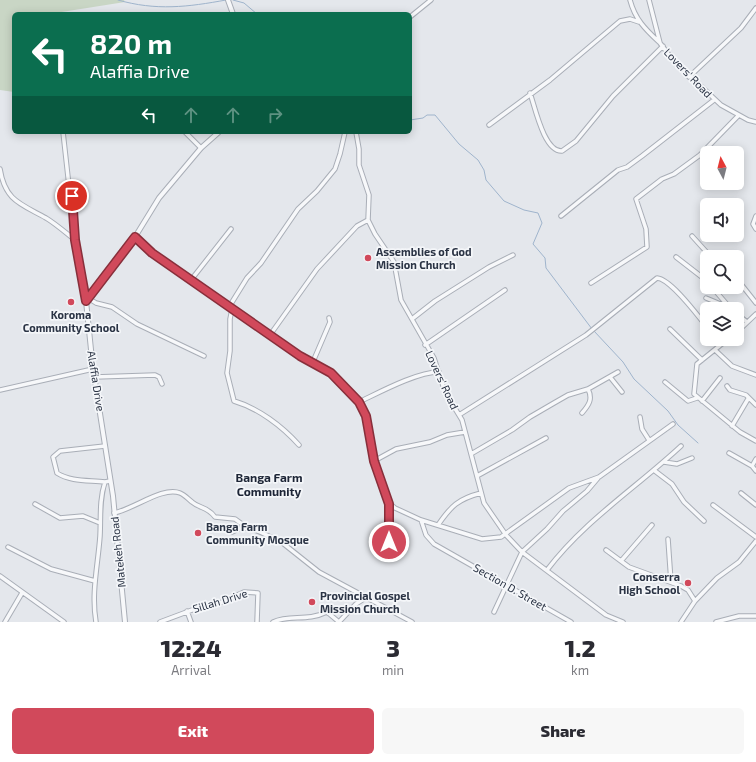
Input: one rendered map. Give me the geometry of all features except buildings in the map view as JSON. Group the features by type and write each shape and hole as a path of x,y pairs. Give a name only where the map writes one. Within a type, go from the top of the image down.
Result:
{"street":[{"path":"412,16 431,0"},
{"path":"530,93 542,131 553,147 557,151 562,151 576,141 613,96 662,45 639,22 634,13 630,0"},
{"name":"Lovers' Road","path":"649,0 662,45 689,77 714,100 738,116 756,122"},
{"path":"229,2 232,12"},
{"path":"689,77 741,28 756,8"},
{"path":"489,125 530,93 550,80 620,21 630,19 639,22"},
{"path":"561,216 618,170 627,167 714,100"},
{"path":"591,283 647,247 646,229 636,199 662,179 674,174 700,155 738,116"},
{"path":"63,134 75,240 87,299"},
{"path":"188,134 202,148"},
{"path":"87,299 135,237 159,198 202,148 217,134"},
{"path":"299,445 274,423 244,404 234,401 227,374 230,351 231,308 247,278 262,263 298,208 317,190 335,169 345,134"},
{"path":"270,335 317,269 357,226 368,220 369,195 359,165 359,148 356,134"},
{"path":"0,170 2,181 7,192 17,203 47,218 75,240"},
{"path":"756,216 753,224 756,229"},
{"name":"Lovers' Road","path":"368,220 375,234 394,262 399,296 425,345 434,358 445,392 459,415 484,503 506,535 522,552 606,615 623,622"},
{"path":"191,280 231,229"},
{"path":"692,236 705,250"},
{"path":"135,237 152,253 231,308 312,364 331,373 359,402 366,416 374,461 389,504 389,553"},
{"path":"412,319 435,301 489,267 513,255"},
{"path":"676,257 700,276"},
{"path":"459,415 595,329 657,278 665,281 678,293 700,319"},
{"path":"744,288 756,303"},
{"path":"425,345 505,290"},
{"path":"718,294 725,302"},
{"path":"706,298 715,302"},
{"path":"87,299 96,303 112,306 137,324 204,356"},
{"name":"Alaffia Drive","path":"87,299 95,377 110,481"},
{"path":"744,325 756,314"},
{"path":"312,364 330,322 329,318"},
{"path":"670,329 702,360"},
{"path":"720,346 697,364 694,394 732,426 756,441"},
{"path":"715,350 732,366 756,375"},
{"path":"0,390 94,369"},
{"path":"359,402 415,377 439,372"},
{"path":"471,454 554,403 588,389 618,372"},
{"path":"95,377 155,375 159,377 162,384"},
{"path":"610,377 622,392"},
{"path":"702,401 720,378"},
{"path":"665,382 688,401 697,398"},
{"path":"727,386 730,390 746,395 748,399 756,405"},
{"path":"582,413 589,405 590,394 588,389"},
{"path":"732,426 748,399"},
{"path":"640,417 642,429 649,440"},
{"path":"494,612 522,552 587,491 599,477 673,424"},
{"path":"374,461 396,449 430,442 447,435 464,432"},
{"path":"477,476 546,438"},
{"path":"105,446 60,451 53,458 57,473 63,477 105,482 110,481"},
{"path":"546,570 558,555 593,519 655,471 681,446"},
{"path":"729,453 752,466 756,471"},
{"path":"664,462 677,464 692,458"},
{"path":"752,466 756,459"},
{"path":"655,471 672,484 684,502 704,521"},
{"path":"389,504 421,520 482,539 498,538 506,535 569,488 599,477"},
{"name":"Matekeh Road","path":"110,481 125,622"},
{"path":"96,622 95,581 105,482"},
{"path":"114,513 125,511 163,492 173,491 182,493 192,502 210,510 215,516 235,519 246,527 286,545 310,565 325,575 412,622"},
{"path":"438,525 452,506 461,500 482,493"},
{"path":"741,493 756,505"},
{"path":"35,504 60,518 83,516 100,523"},
{"path":"713,505 756,537"},
{"name":"Section D. Street","path":"421,520 429,540 571,622"},
{"path":"620,561 652,525"},
{"path":"232,532 246,527"},
{"path":"668,539 671,582"},
{"path":"681,622 695,601 717,578 739,562 756,541"},
{"path":"8,547 51,569 95,581"},
{"path":"606,550 620,561 637,570 671,582 688,590 695,601"},
{"path":"0,576 64,622"},
{"name":"Sillah Drive","path":"160,622 186,611 220,603 244,592 258,593 257,622"},
{"path":"5,622 22,593"},
{"path":"273,622 281,620 312,619 327,612 339,622 356,604 366,597"},
{"path":"186,611 191,622"},
{"path":"716,622 739,616 756,616"}],"green space":[{"path":"0,0 124,0 125,2 62,12 12,12 12,92 0,90"}],"waterway":[{"path":"118,0 146,6 159,7 185,6 226,0"},
{"path":"233,0 244,3 255,12"},
{"path":"412,120 423,118 427,115 435,115 459,144 478,160 484,170 486,180 504,201 524,210 538,213 542,223 533,244 545,258 546,268 592,329"},
{"path":"594,331 623,362 634,379 668,411 678,425 698,443"}],"place":[{"name":"Assemblies of God Mission Church","path":"368,258"},
{"name":"Koroma Community School","path":"71,302"},
{"name":"Banga Farm Community Mosque","path":"198,533"},
{"name":"Conserra High School","path":"688,583"},
{"name":"Provincial Gospel Mission Church","path":"312,602"}],"district":[{"name":"Banga Farm Community","path":"269,485"}],"route":[{"path":"72,196 75,240 86,301 135,237 141,245 176,270 312,364 331,373 346,386 359,402 366,416 374,461 386,500 389,504 389,542"}]}
